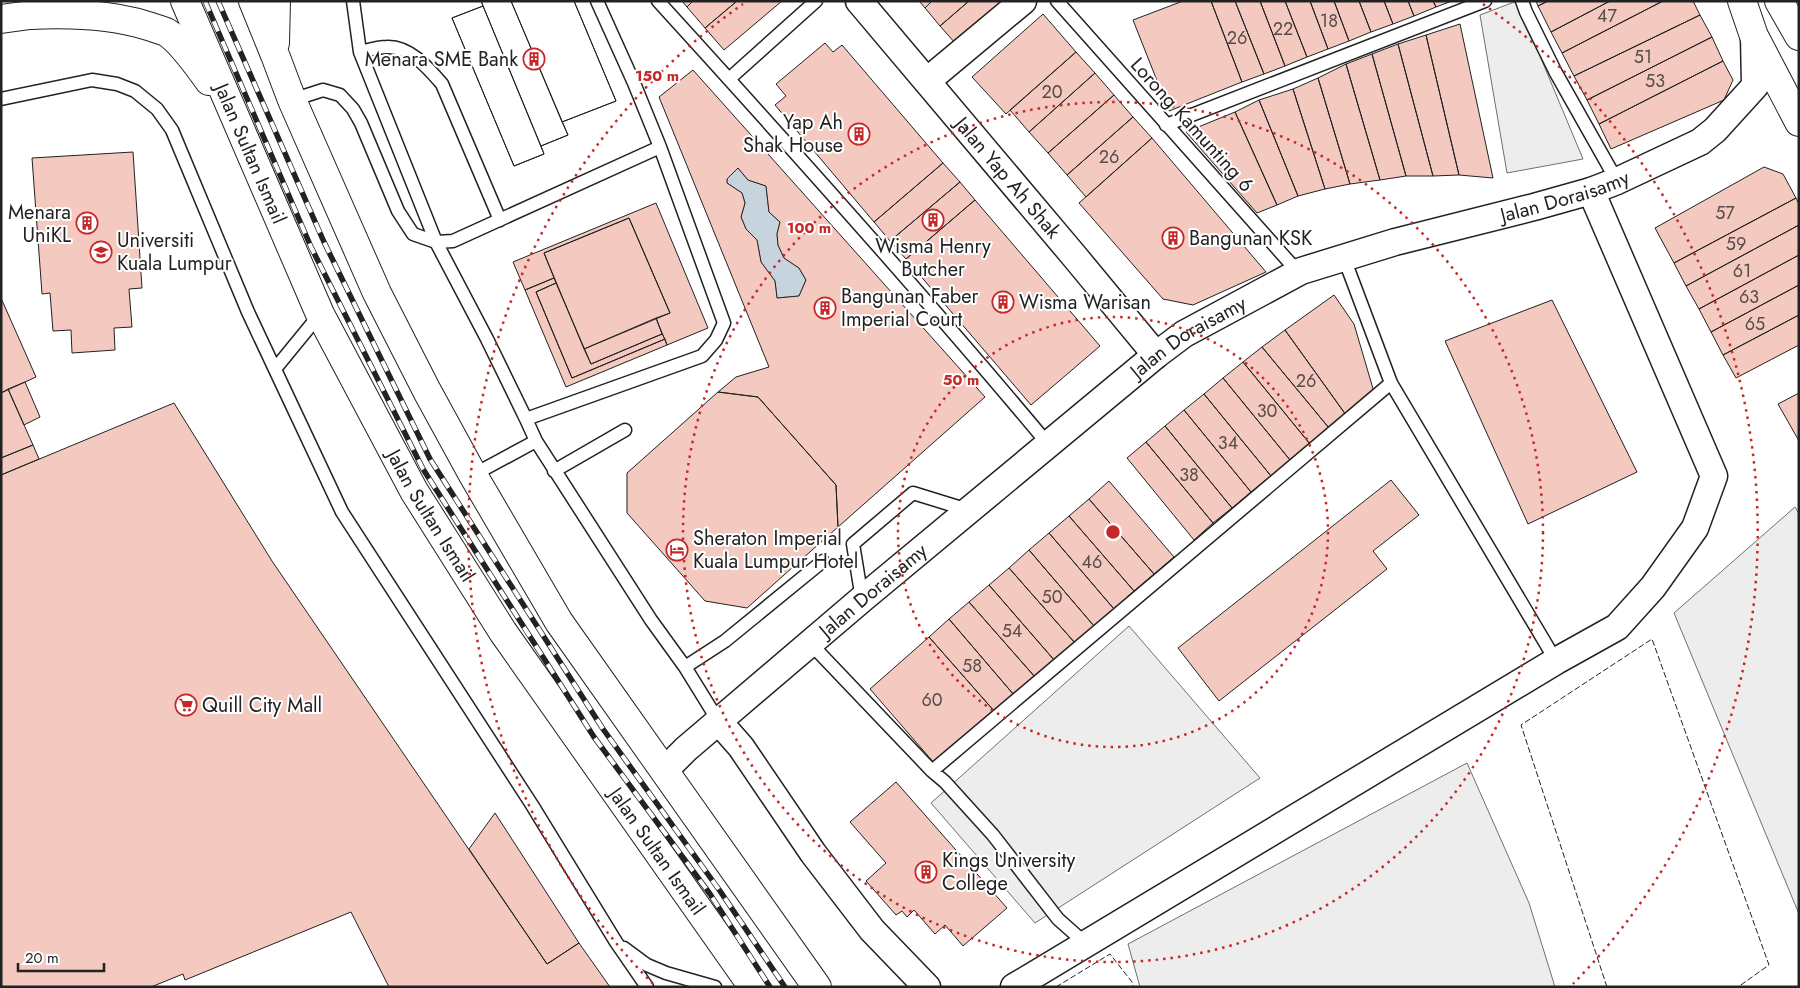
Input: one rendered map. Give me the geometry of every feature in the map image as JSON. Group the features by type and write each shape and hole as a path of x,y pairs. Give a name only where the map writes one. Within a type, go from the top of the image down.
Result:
{"main road":[{"path":"30,15 70,1"},
{"name":"Jalan Sultan Ismail","path":"185,1 320,314 414,491 503,632 753,987"},
{"path":"253,1 292,100 377,292 427,391 473,475 559,622 818,987"},
{"path":"275,55 276,1"},
{"path":"1742,1 1754,36 1799,122"},
{"path":"1779,1 1799,36"},
{"path":"1,19 62,13 90,14 128,20 167,33 192,57 237,119"}],"street":[{"name":"Jalan Yap Ah Shak","path":"859,1 1156,355"},
{"path":"927,81 1023,1"},
{"name":"Jalan Doraisamy","path":"665,770 862,599 1156,355 1184,334 1301,271 1395,242 1534,207 1591,190 1617,181 1700,142 1715,130 1755,86 1754,36"},
{"path":"1014,987 1556,660 1617,627 1653,587 1695,528 1714,476 1591,190"},
{"path":"720,722 741,747 813,853 872,930 928,987"}],"lane":[{"path":"353,1 360,52 436,242 487,339 536,441 651,620 685,666 720,722"},
{"path":"526,419 702,356 716,340 724,323 660,147 597,1"},
{"path":"658,1 883,252 1048,444"},
{"path":"729,79 816,1"},
{"name":"Lorong Kamunting 6","path":"1057,1 1290,263 1301,271"},
{"path":"1166,125 1485,1"},
{"path":"1522,1 1556,73 1617,181"},
{"path":"360,52 388,46 410,53 427,67 442,84 500,220"},
{"path":"1,99 92,80 118,84 136,91 157,109 172,130 241,297 342,512 532,805 616,942 647,987"},
{"path":"292,100 323,90 340,95 353,109 403,219 413,234 436,242 453,241 660,147"},
{"path":"1344,258 1391,383 1556,660"},
{"path":"275,369 320,314"},
{"path":"932,771 1391,383"},
{"path":"554,471 625,430"},
{"path":"473,475 536,441"},
{"path":"862,599 853,544 913,493 969,510"},
{"path":"685,666 725,641 823,561"},
{"path":"810,643 932,771 945,782 993,835 1058,919 1085,943"},
{"path":"616,942 647,965 688,980 716,987"}],"shaded area":[{"path":"1517,1 1583,159 1507,173 1480,15"},
{"path":"738,168 748,180 766,186 769,212 780,222 777,234 778,245 784,258 799,268 806,280 799,296 777,298 775,281 761,262 757,240 746,229 741,217 745,203 742,193 727,183 727,179"},
{"path":"1795,507 1799,514 1799,914 1674,613"},
{"path":"1129,626 1260,778 1035,923 931,803"},
{"path":"1467,763 1529,903 1555,987 1140,987 1128,944"}],"building":[{"path":"481,1 511,1 568,135 541,146"},
{"name":"Menara SME Bank","path":"481,1 574,1 616,101 562,122 568,135 541,146 544,154 514,166 452,18 483,6"},
{"path":"511,1 574,1 616,101 562,122"},
{"path":"682,1 693,1 687,7"},
{"path":"693,1 737,1 705,28 687,7"},
{"path":"737,1 782,1 724,50 705,28"},
{"path":"919,1 932,1 925,8"},
{"path":"932,1 969,1 940,26 925,8"},
{"path":"969,1 1006,1 956,44 940,26"},
{"path":"1183,1 1211,1 1242,82 1169,111 1133,20"},
{"path":"1211,1 1235,1 1264,74 1242,82"},
{"path":"1235,1 1260,1 1285,66 1264,74"},
{"path":"1260,1 1285,1 1307,57 1285,66"},
{"path":"1285,1 1310,1 1328,49 1307,57"},
{"path":"1310,1 1334,1 1349,41 1328,49"},
{"path":"1334,1 1359,1 1371,32 1349,41"},
{"path":"1359,1 1384,1 1393,24 1371,32"},
{"path":"1384,1 1408,1 1414,16 1393,24"},
{"path":"1408,1 1433,1 1436,7 1414,16"},
{"path":"1433,1 1452,1 1436,7"},
{"path":"1536,1 1548,1 1538,6"},
{"path":"1548,1 1610,1 1551,32 1538,6"},
{"path":"1610,1 1663,1 1562,53 1551,32"},
{"path":"1663,1 1693,1 1700,15 1574,76 1562,53"},
{"path":"483,6 544,154 514,166 452,18"},
{"path":"1043,14 1076,52 1006,114 972,77"},
{"path":"1700,15 1712,37 1587,100 1574,76"},
{"path":"1460,24 1493,178 1459,175 1426,35"},
{"path":"1426,35 1459,175 1433,176 1398,44"},
{"path":"1712,37 1723,61 1599,124 1587,100"},
{"name":"Yap Ah Shak House","path":"825,43 833,52 842,45 943,163 874,222 775,105 786,96 776,84"},
{"path":"1398,44 1433,176 1406,176 1372,54"},
{"path":"1076,52 1095,73 1029,132 1010,110"},
{"path":"1372,54 1406,176 1380,180 1346,64"},
{"path":"1723,61 1733,80 1724,100 1611,149 1599,124"},
{"path":"1346,64 1380,180 1350,184 1318,78"},
{"name":"Bangunan Faber Imperial Court","path":"693,70 985,397 838,527 836,485 758,397 718,392 736,377 769,367 659,97","holes":["738,168 748,180 766,186 769,212 780,222 777,234 778,245 784,258 799,268 806,280 799,296 777,298 775,281 761,262 757,240 746,229 741,217 745,203 742,193 727,183 727,179"]},
{"path":"1095,73 1114,95 1048,153 1029,132"},
{"path":"1318,78 1350,184 1325,189 1293,89"},
{"path":"1293,89 1325,189 1298,196 1259,100"},
{"path":"1114,95 1133,117 1067,175 1048,153"},
{"path":"1259,100 1298,196 1277,205 1235,112"},
{"path":"1235,112 1277,205 1257,213 1186,132"},
{"path":"1133,117 1152,138 1086,197 1067,175"},
{"name":"Bangunan KSK","path":"1152,138 1266,272 1193,305 1163,299 1079,203"},
{"name":"Menara UniKL","path":"133,152 142,288 129,289 132,327 114,328 115,350 72,353 71,330 53,331 50,293 42,294 32,158"},
{"path":"943,163 960,182 890,241 874,222"},
{"path":"1764,167 1783,174 1796,198 1674,263 1655,228"},
{"name":"Wisma Henry Butcher","path":"960,182 975,200 906,259 890,241"},
{"path":"1796,198 1799,204 1799,225 1686,286 1674,263"},
{"name":"Wisma Warisan","path":"975,200 1100,346 1031,405 906,259"},
{"path":"656,203 708,328 667,345 656,318 670,313 629,218 544,253 554,278 525,290 513,262"},
{"path":"629,218 670,313 584,349 544,253"},
{"path":"1799,225 1799,255 1699,309 1686,286"},
{"path":"1799,255 1799,285 1711,332 1699,309"},
{"path":"554,278 556,283 536,292 572,378 665,339 667,345 566,387 525,290"},
{"path":"556,283 591,364 662,334 665,339 572,378 536,292"},
{"path":"1799,285 1799,315 1723,355 1711,332"},
{"path":"1334,295 1354,324 1374,392 1346,415 1285,330"},
{"path":"1,298 36,377 1,393"},
{"path":"1552,300 1637,472 1528,524 1445,341"},
{"path":"1799,315 1799,345 1736,378 1723,355"},
{"path":"656,318 662,334 591,364 584,349"},
{"path":"1285,330 1346,415 1329,428 1262,347"},
{"path":"1262,347 1329,428 1310,444 1243,362"},
{"path":"1243,362 1310,444 1290,460 1223,378"},
{"path":"1223,378 1290,460 1271,476 1204,394"},
{"path":"25,382 40,417 24,425 8,389"},
{"path":"8,389 33,445 1,458 1,393"},
{"path":"718,392 758,397 836,485 838,527 747,608 705,601 627,513 627,473"},
{"path":"1799,393 1799,441 1778,404"},
{"path":"1204,394 1271,476 1251,492 1184,410"},
{"name":"Quill City Mall","path":"174,403 272,561 547,964 579,943 610,987 389,987 351,912 185,980 183,974 151,987 1,987 1,475"},
{"path":"1184,410 1251,492 1232,508 1165,426"},
{"path":"1165,426 1232,508 1213,523 1146,442"},
{"path":"1146,442 1213,523 1194,540 1127,458"},
{"path":"33,445 39,459 1,475 1,458"},
{"path":"1391,480 1419,515 1373,551 1387,569 1219,701 1178,648"},
{"path":"1109,481 1174,557 1154,574 1089,499"},
{"path":"1089,499 1154,574 1134,591 1069,516"},
{"path":"1069,516 1134,591 1114,609 1049,533"},
{"path":"1049,533 1114,609 1094,626 1029,550"},
{"path":"1029,550 1094,626 1075,643 1009,568"},
{"path":"1009,568 1075,643 1055,661 989,585"},
{"path":"989,585 1055,661 1035,677 969,602"},
{"path":"969,602 1035,677 1014,695 949,619"},
{"path":"949,619 1014,695 995,712 929,637"},
{"path":"929,637 995,712 935,764 870,689"},
{"name":"Kings University College","path":"896,782 1007,908 963,946 945,925 935,934 914,910 907,917 902,911 896,915 866,881 886,863 850,822"},
{"path":"495,813 579,943 547,964 469,849"}],"railway":[{"path":"205,1 311,247 423,469 594,737 710,894 770,987"},
{"path":"218,1 324,242 430,459 603,729 720,891 785,987"}],"fence":[{"path":"1607,987 1521,725 1652,639 1769,965 1738,987"},
{"path":"1056,987 1110,954 1132,982 1133,987"}],"place":[{"name":"Menara SME Bank","path":"534,59"},
{"name":"Yap Ah Shak House","path":"859,134"},
{"name":"Wisma Henry Butcher","path":"933,220"},
{"name":"Menara UniKL","path":"87,223"},
{"name":"Bangunan KSK","path":"1173,238"},
{"name":"Universiti Kuala Lumpur","path":"101,252"},
{"name":"Wisma Warisan","path":"1003,302"},
{"name":"Bangunan Faber Imperial Court","path":"825,308"},
{"name":"Sheraton Imperial Kuala Lumpur Hotel","path":"677,550"},
{"name":"Quill City Mall","path":"186,705"},
{"name":"Kings University College","path":"926,872"}]}
